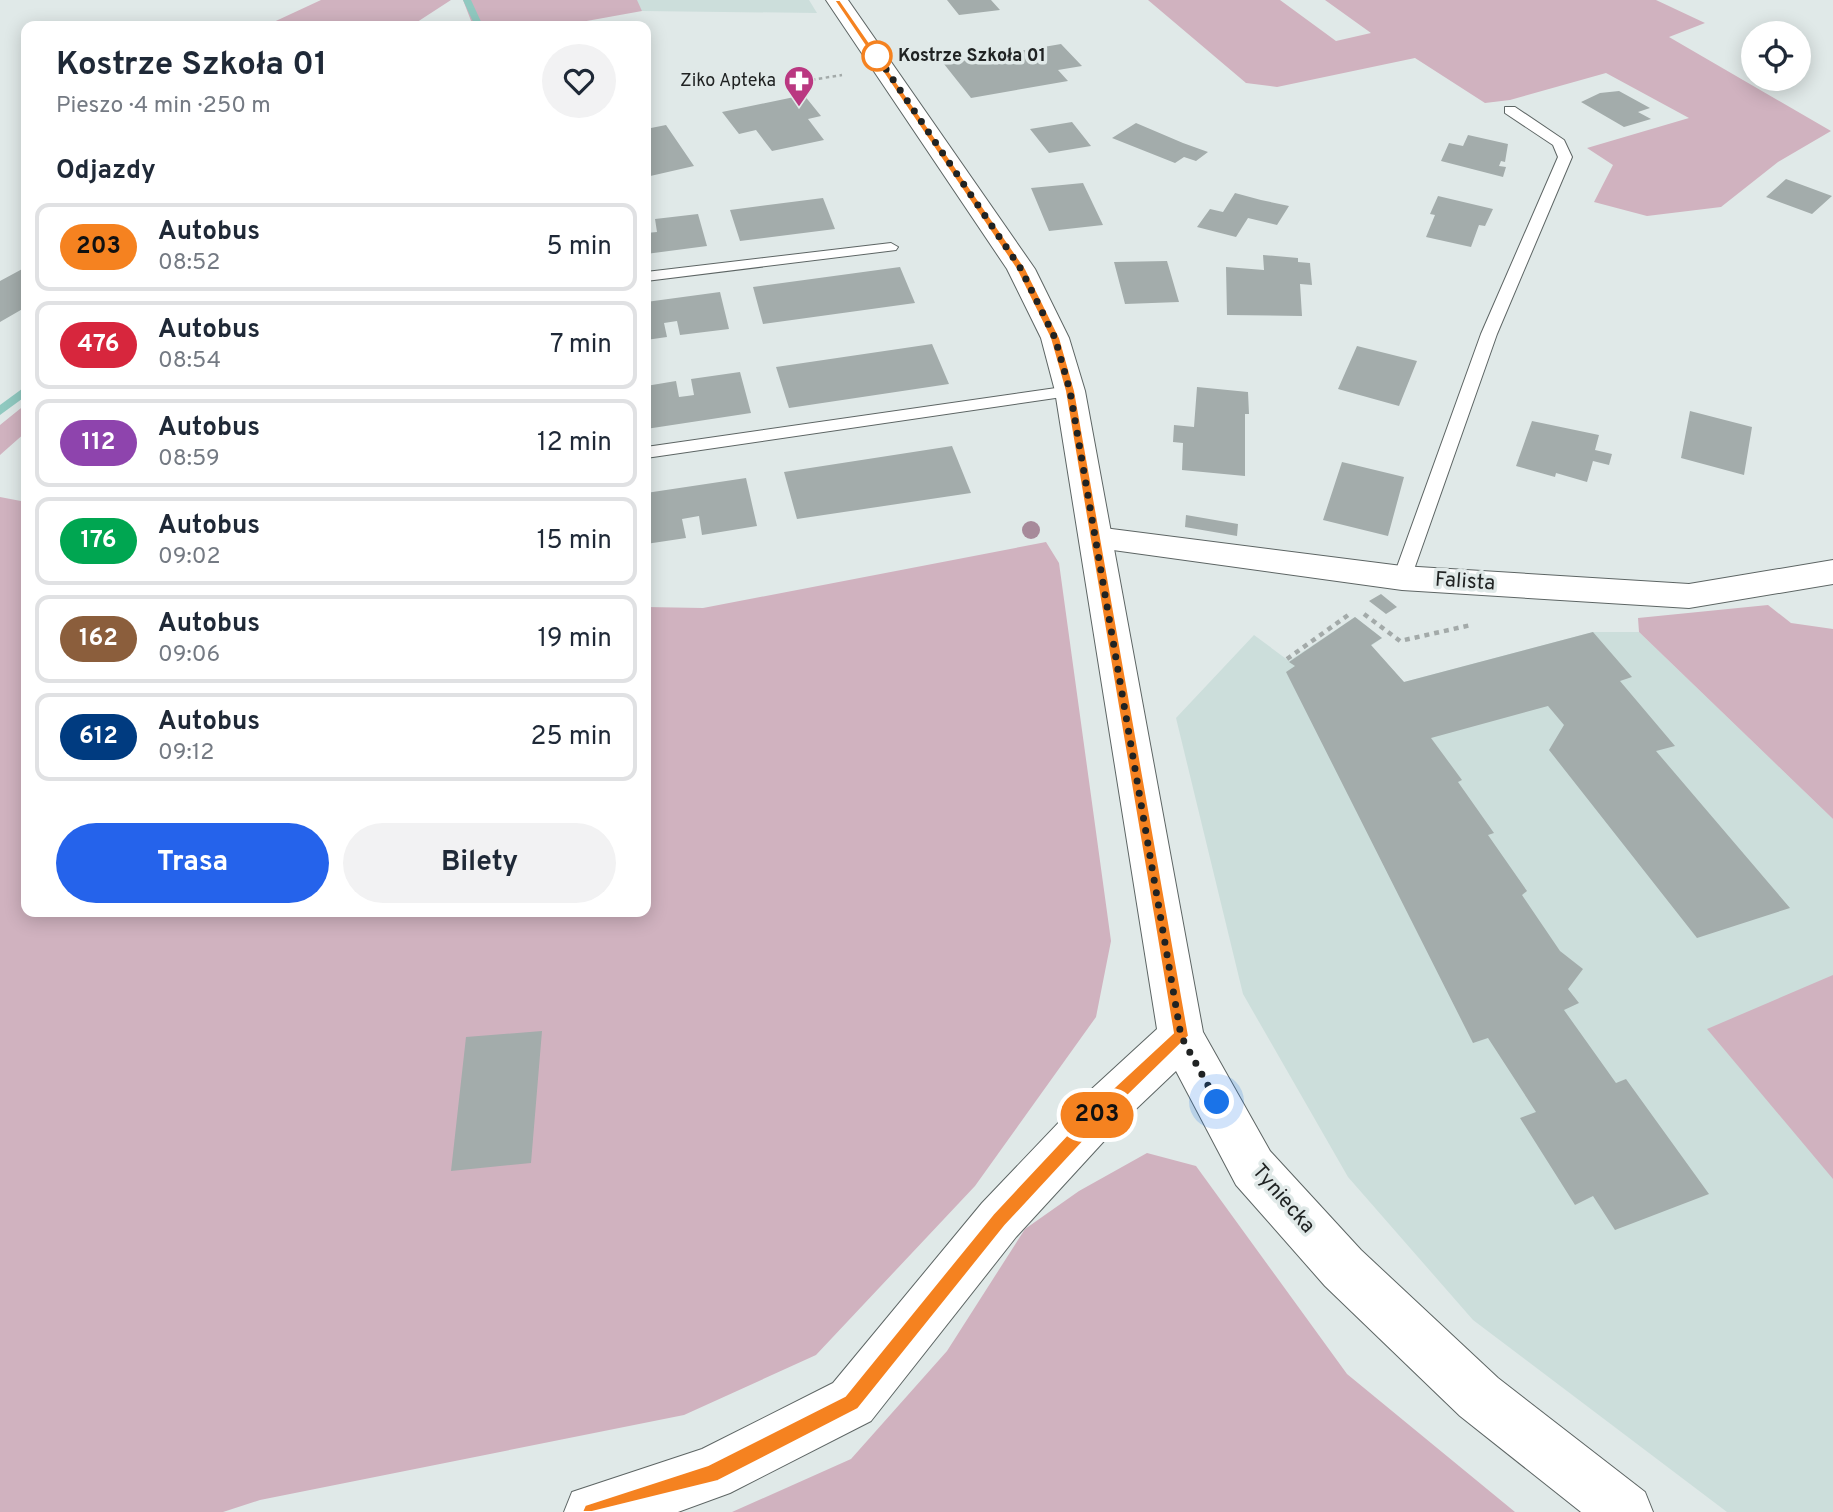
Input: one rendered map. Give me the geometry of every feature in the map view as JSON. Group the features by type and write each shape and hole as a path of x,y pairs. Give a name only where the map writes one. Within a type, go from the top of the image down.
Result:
{"street":[{"name":"Tyniecka","path":"838,0 1021,269 1055,338 1070,391 1181,1036 1253,1168 1343,1268 1479,1397 1625,1512"},
{"name":"Falista","path":"1096,538 1402,578 1689,596 1833,572"},
{"path":"592,1512 711,1474 852,1402 999,1220 1100,1112 1181,1036"}],"lane":[{"path":"1402,578 1489,334 1564,157 1559,143 1510,110"},
{"path":"651,276 891,247"},
{"path":"651,452 1070,391"}],"path":[{"path":"805,81 846,75 842,68"},
{"path":"1287,659 1320,636"}],"shaded area":[{"path":"321,0 451,0 419,21 276,21"},
{"path":"463,0 637,0 642,11 587,21 471,21"},
{"path":"636,0 809,0 817,13 642,11"},
{"path":"1148,0 1280,0 1336,41 1371,33 1325,0 1656,0 1705,23 1669,37 1741,79 1741,91 1762,91 1831,131 1778,162 1721,207 1647,216 1594,202 1613,165 1587,148 1689,118 1606,73 1510,100 1485,103 1415,58 1277,87 1246,83"},
{"path":"21,408 21,436 0,455 0,425"},
{"path":"0,497 21,501 21,917 651,917 651,607 703,608 1046,542 1059,563 1111,941 1096,1017 975,1186 816,1355 684,1415 260,1500 223,1512 0,1512"},
{"path":"1768,605 1791,623 1833,629 1833,819 1639,632 1638,618"},
{"path":"1355,617 1382,638 1371,646 1404,682 1593,632 1639,632 1833,819 1833,1512 1727,1512 1473,1320 1348,1177 1243,994 1176,718 1254,635 1289,661"},
{"path":"1833,975 1833,1179 1707,1029"},
{"path":"1147,1153 1196,1166 1347,1374 1515,1512 732,1512 851,1459 947,1351 1025,1229 1079,1191"}],"building":[{"path":"947,0 991,0 1000,10 959,15"},
{"path":"1061,44 1082,66 1058,70 1068,81 971,98 944,64"},
{"path":"1619,91 1650,108 1638,112 1651,119 1624,127 1581,102 1600,93"},
{"path":"804,95 821,116 808,119 824,140 772,151 756,130 739,134 722,112"},
{"path":"1072,122 1091,146 1049,153 1030,129"},
{"path":"1136,123 1208,152 1196,161 1184,157 1175,163 1112,138"},
{"path":"666,125 694,166 651,176 651,128"},
{"path":"1468,135 1508,144 1505,162 1501,161 1499,166 1506,167 1503,177 1441,161 1449,143 1463,146"},
{"path":"1786,179 1832,196 1812,214 1766,197"},
{"path":"1083,183 1103,225 1049,231 1031,188"},
{"path":"1235,193 1289,206 1277,225 1248,218 1236,237 1197,227 1210,209 1223,212"},
{"path":"1438,196 1493,209 1485,226 1479,225 1471,247 1426,237 1435,215 1430,214"},
{"path":"823,198 835,229 740,241 730,210"},
{"path":"698,214 707,246 651,253 651,233 657,232 655,219"},
{"path":"1263,255 1298,258 1298,262 1310,263 1312,285 1300,284 1302,316 1227,315 1226,267 1264,270"},
{"path":"1167,261 1179,302 1125,304 1114,262"},
{"path":"900,267 915,303 763,324 753,287"},
{"path":"21,270 21,310 0,322 0,281"},
{"path":"720,292 729,329 680,335 677,321 664,323 667,337 651,339 651,301"},
{"path":"932,344 949,384 789,408 776,367"},
{"path":"1357,346 1417,361 1399,406 1338,389"},
{"path":"740,372 751,413 651,428 651,385 676,381 679,397 694,395 691,379"},
{"path":"1197,387 1248,392 1249,414 1245,414 1245,476 1182,470 1183,443 1173,442 1174,425 1194,427"},
{"path":"1690,411 1752,427 1744,475 1681,458"},
{"path":"1532,421 1599,435 1595,450 1612,454 1609,465 1593,461 1587,482 1556,473 1555,477 1516,466"},
{"path":"952,446 971,493 797,519 784,472"},
{"path":"1342,462 1404,477 1388,536 1323,520"},
{"path":"746,478 757,526 702,535 699,516 682,519 686,538 651,543 651,492"},
{"path":"1186,515 1238,524 1237,536 1185,527"},
{"path":"1381,594 1397,607 1386,614 1369,601"},
{"path":"1355,617 1382,638 1371,645 1404,682 1593,632 1632,677 1620,681 1675,746 1656,751 1790,908 1697,938 1549,750 1564,725 1548,706 1431,738 1462,780 1458,782 1494,833 1488,835 1527,891 1522,895 1560,951 1583,969 1568,989 1579,1003 1564,1010 1616,1083 1626,1079 1709,1194 1615,1230 1593,1196 1575,1205 1520,1118 1536,1112 1488,1038 1473,1043 1286,672 1295,666 1289,662"},
{"path":"542,1031 531,1163 451,1171 466,1037"}],"waterway":[{"path":"467,0 477,21"},
{"path":"0,411 21,394"}],"bus line":[{"name":"203","path":"592,1512 711,1474 852,1402 999,1220 1100,1112 1181,1036 1070,391 1055,338 1021,269 837,0"}],"place":[{"name":"Kostrze Szkoła 01","path":"877,56"},
{"name":"Ziko Apteka","path":"799,108"}],"route":[{"path":"877,56 871,47 1021,269 1055,338 1070,391 1181,1036 1217,1102"}]}
